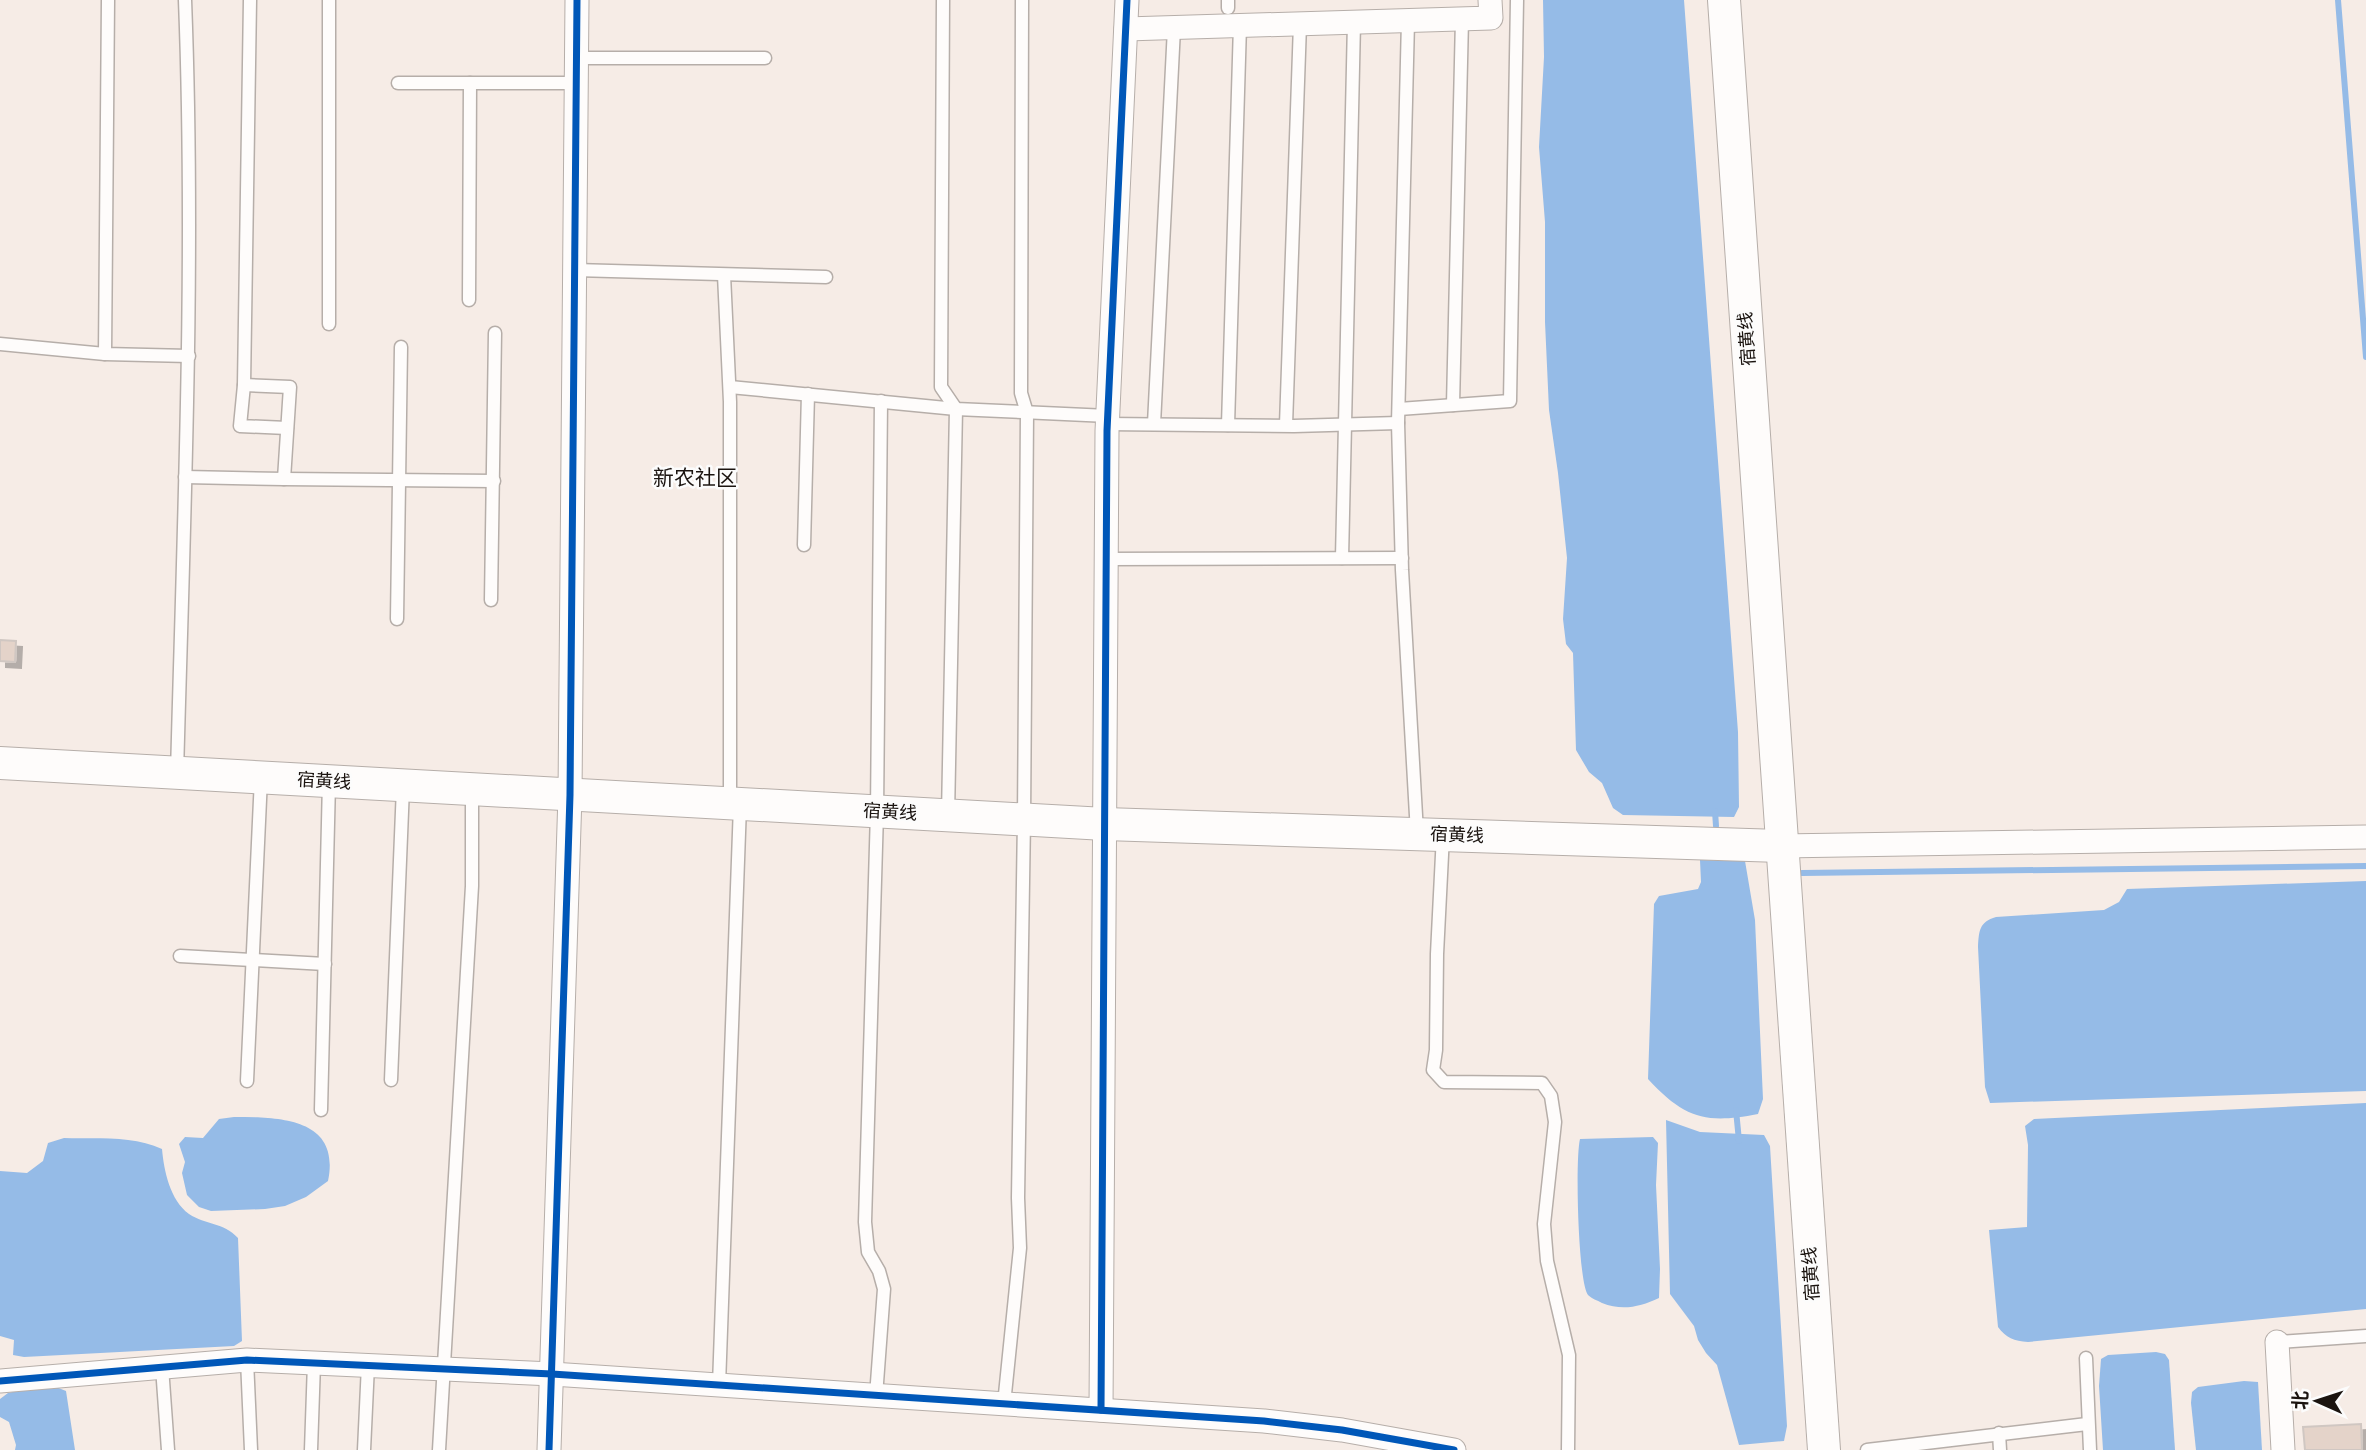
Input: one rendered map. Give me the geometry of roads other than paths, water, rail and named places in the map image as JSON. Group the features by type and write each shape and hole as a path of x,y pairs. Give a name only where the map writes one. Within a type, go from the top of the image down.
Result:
{"main road":[{"name":"宿黄线","path":"1724,0 1824,1450"},
{"name":"宿黄线","path":"0,763 1105,824 1781,846"}],"street":[{"path":"549,1450 570,795 577,0"},
{"path":"1101,1410 1108,420 1127,0"},
{"path":"1126,29 1174,27 1232,11 1300,24 1491,18 1490,0"},
{"path":"1781,846 2366,837"},
{"path":"2277,1342 2283,1450"},
{"path":"0,1381 247,1360 552,1374 1278,1423 1342,1430 1454,1450"}],"lane":[{"path":"105,354 108,0"},
{"path":"177,773 189,356 185,0"},
{"path":"250,0 244,385 240,426 288,428"},
{"path":"329,0 330,324"},
{"path":"943,0 941,387 956,409 948,815"},
{"path":"1004,1404 1020,1248 1018,1198 1027,413 1021,393 1022,0"},
{"path":"1399,409 1510,401 1517,0"},
{"path":"1228,425 1232,11"},
{"path":"1453,405 1462,19"},
{"path":"1408,21 1398,423 1402,558 1430,834 1437,954 1436,1050 1433,1070 1444,1082 1542,1083 1551,1096 1555,1122 1544,1224 1547,1261 1569,1355 1568,1450"},
{"path":"1342,558 1354,22"},
{"path":"1286,425 1300,24"},
{"path":"1154,424 1174,27"},
{"path":"577,58 765,58"},
{"path":"398,83 576,83"},
{"path":"469,300 470,83"},
{"path":"575,270 826,277"},
{"path":"719,1385 735,804 730,387 724,275"},
{"path":"491,600 495,333"},
{"path":"0,344 105,354 189,356"},
{"path":"397,619 401,347"},
{"path":"244,385 290,387 284,478"},
{"path":"730,387 956,409 1154,424 1398,423"},
{"path":"804,545 808,394"},
{"path":"876,1396 884,1289 879,1271 868,1252 864,1222 877,812 881,401"},
{"path":"185,477 494,481"},
{"path":"1107,559 1402,558"},
{"path":"247,1081 261,778"},
{"path":"321,1110 329,782"},
{"path":"391,1080 403,786"},
{"path":"439,1450 472,886 472,790"},
{"path":"180,956 325,964"},
{"path":"2277,1342 2366,1336"},
{"path":"2086,1358 2090,1450"},
{"path":"247,1360 251,1450"},
{"path":"311,1450 314,1363"},
{"path":"364,1450 368,1366"},
{"path":"162,1367 168,1450"},
{"path":"1867,1450 2087,1424"},
{"path":"1999,1433 2000,1450"}],"water":[{"path":"1543,0 1684,0 1738,732 1739,807 1734,817 1623,815 1613,808 1602,783 1589,772 1576,750 1573,653 1566,644 1563,619 1567,558 1549,410 1545,322 1545,222 1539,147 1544,57"},
{"path":"1700,860 1745,861 1755,920 1763,1099 1758,1114 1724,1118 1697,1115 1673,1103 1648,1079 1654,904 1659,896 1698,889 1701,882"},
{"path":"2366,881 2366,1091 1990,1103 1985,1087 1978,947 1980,932 1986,922 1996,917 2104,910 2119,902 2127,889"},
{"path":"2366,1103 2366,1309 2028,1342 2011,1338 1998,1327 1989,1230 2027,1227 2028,1145 2025,1126 2034,1119"},
{"path":"234,1117 287,1121 303,1125 316,1133 325,1144 330,1160 328,1181 306,1197 285,1206 211,1211 199,1207 187,1195 182,1173 185,1162 179,1144 185,1137 203,1138 219,1119"},
{"path":"1666,1120 1700,1132 1764,1135 1770,1146 1787,1426 1784,1441 1739,1445 1717,1365 1706,1353 1694,1326 1670,1294"},
{"path":"1653,1137 1658,1143 1656,1185 1659,1298 1631,1307 1617,1307 1588,1295 1585,1285 1578,1220 1580,1139"},
{"path":"64,1138 127,1140 162,1149 169,1184 182,1208 195,1218 226,1229 238,1238 242,1341 234,1346 24,1357 13,1355 14,1340 0,1336 0,1171 27,1173 43,1161 48,1143"},
{"path":"2156,1352 2165,1354 2169,1360 2175,1450 2103,1450 2099,1386 2101,1359 2108,1355"},
{"path":"2244,1381 2258,1382 2262,1450 2196,1450 2192,1392 2198,1387"},
{"path":"41,1386 66,1391 75,1450 15,1450 9,1422 0,1417 0,1399 8,1393"}],"waterway":[{"path":"2338,0 2366,357"},
{"path":"1715,811 1716,826"},
{"path":"1802,873 2366,866"},
{"path":"1736,1110 1739,1141"}],"district":[{"name":"新农社区","path":"695,478"}]}
